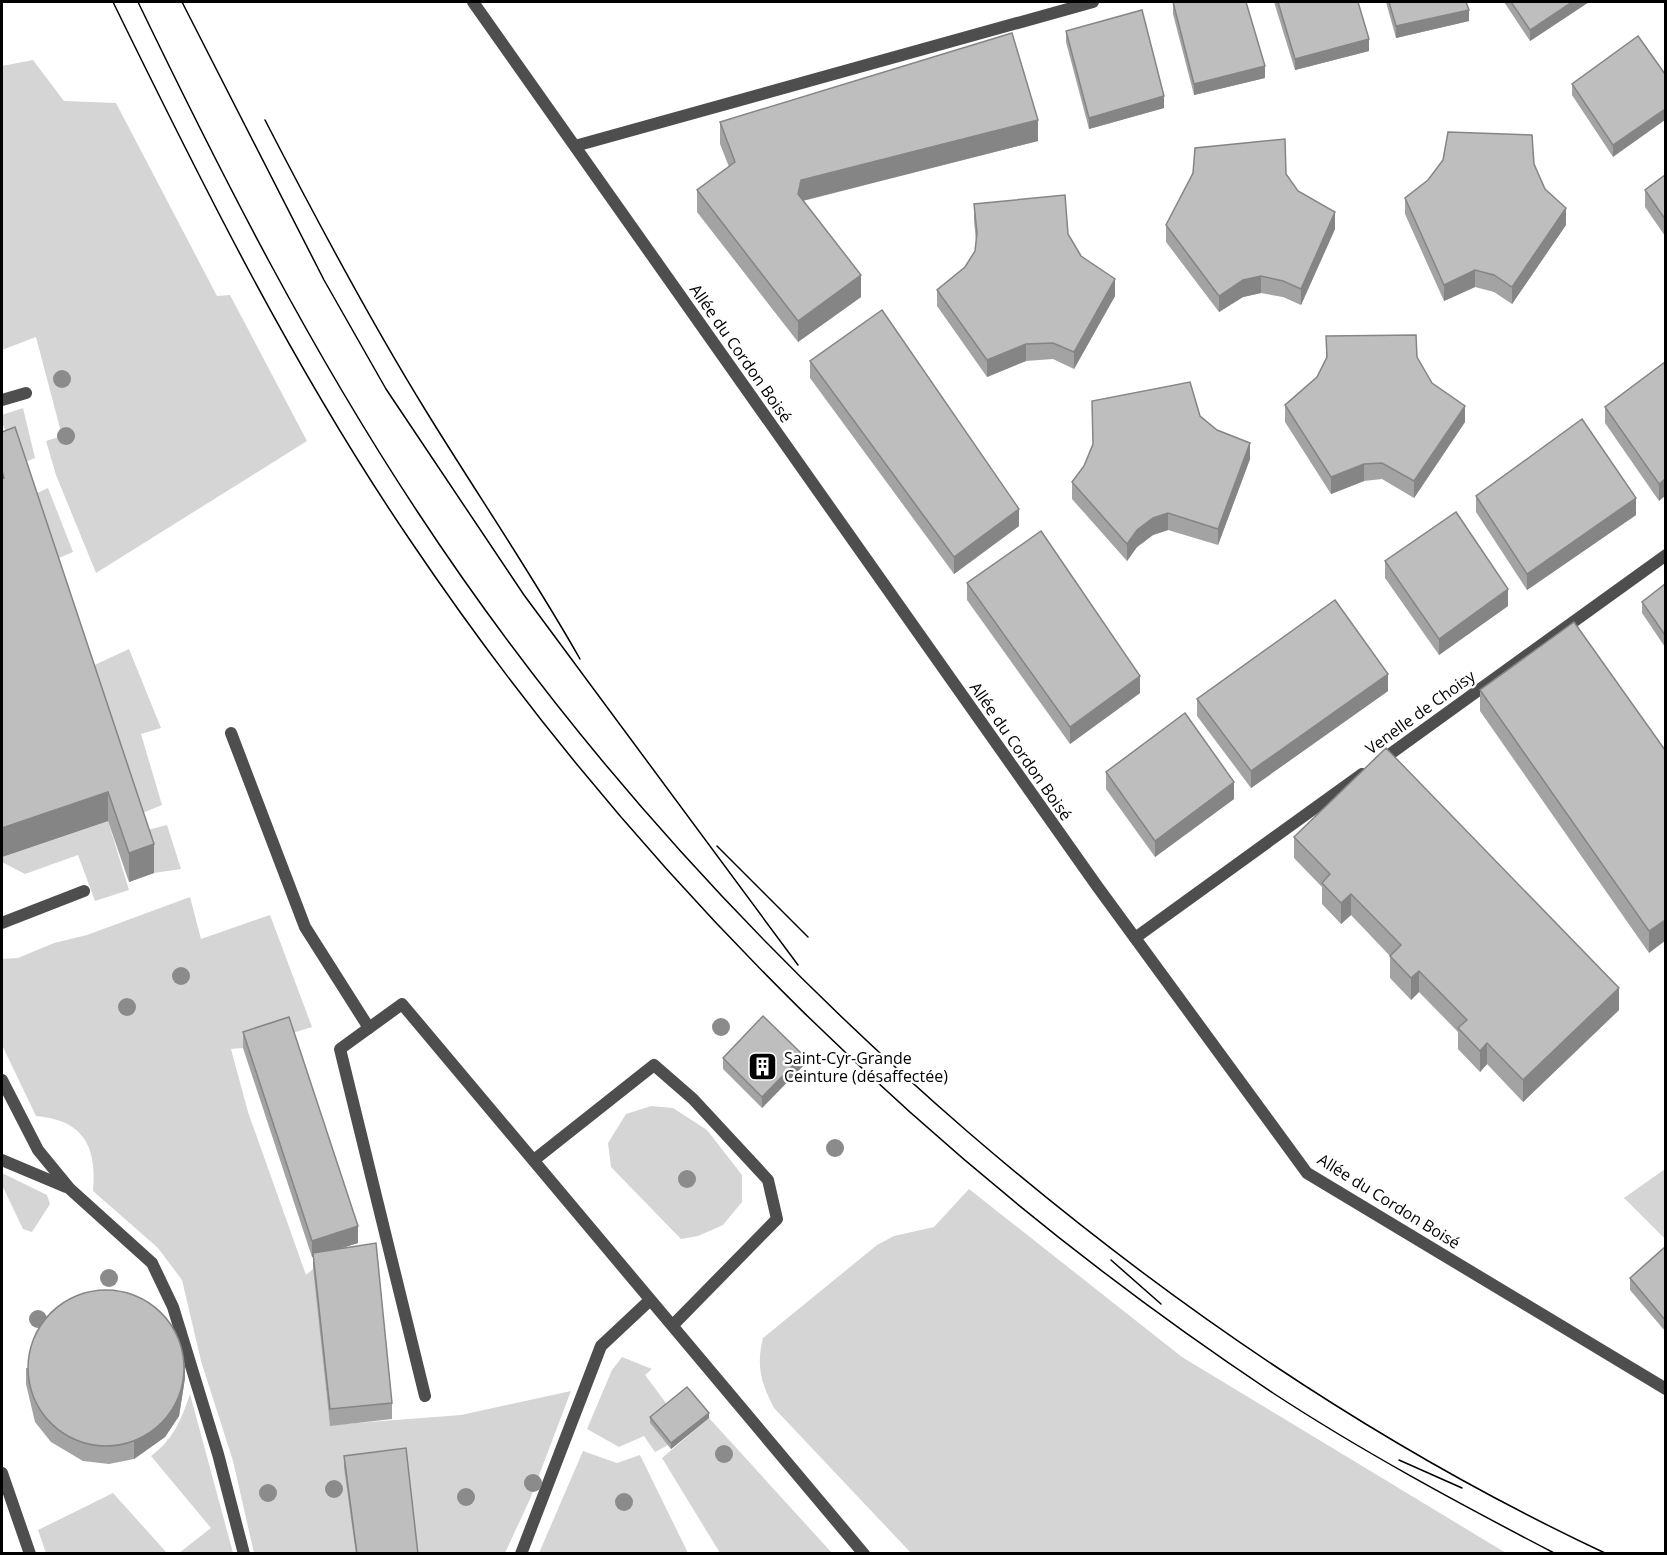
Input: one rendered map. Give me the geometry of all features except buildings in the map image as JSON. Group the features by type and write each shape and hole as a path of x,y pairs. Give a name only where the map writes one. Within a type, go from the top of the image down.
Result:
{"street":[{"name":"Allée du Cordon Boisé","path":"473,2 1135,938 1307,1173 1665,1389"},
{"path":"575,146 1093,2"},
{"path":"2,400 26,393"},
{"name":"Venelle de Choisy","path":"1135,938 1665,555"},
{"path":"231,733 305,927 369,1028"},
{"path":"2,923 84,891"},
{"path":"425,1396 340,1049 402,1004 649,1301 673,1326 864,1554"},
{"path":"534,1160 654,1065 693,1099 768,1180 777,1219 673,1326"},
{"path":"2,1080 38,1150 70,1189 152,1263 173,1307 218,1454 244,1554"},
{"path":"2,1160 70,1189"},
{"path":"521,1554 601,1346 649,1301"},
{"path":"2,1473 30,1554"}],"shaded area":[{"path":"33,60 64,101 116,103 217,296 230,295 307,441 96,573 56,475 46,441 62,436 36,337 2,350 2,66"},
{"path":"23,408 35,458 18,465 2,422 2,415"},
{"path":"48,488 73,552 50,562 29,497"},
{"path":"129,649 161,728 141,734 162,805 135,816 86,669"},
{"path":"108,821 129,890 95,901 78,855 25,874 2,862 2,857"},
{"path":"167,825 181,869 154,873 140,832"},
{"path":"190,897 201,939 270,915 312,1027 243,1048 231,1049 248,1112 306,1275 313,1269 330,1425 461,1415 571,1391 530,1499 505,1553 254,1553 233,1461 201,1361 182,1280 158,1248 93,1191 93,1161 84,1138 66,1123 36,1116 2,1045 2,959 18,958 54,943 87,935"},
{"path":"651,1106 673,1108 707,1130 742,1175 742,1202 723,1225 698,1236 681,1239 611,1167 608,1143 626,1114"},
{"path":"1665,1169 1665,1239 1624,1198"},
{"path":"2,1173 47,1195 50,1204 32,1232 23,1229 2,1185"},
{"path":"969,1189 1182,1357 1506,1553 911,1553 774,1408 761,1374 761,1348 763,1338 877,1245 894,1236 934,1227"},
{"path":"622,1357 652,1369 645,1375 669,1407 650,1423 668,1445 655,1452 644,1436 619,1447 587,1429 612,1370"},
{"path":"190,1394 233,1553 179,1553 211,1528 151,1456 171,1436"},
{"path":"709,1418 832,1553 720,1553 662,1458"},
{"path":"583,1451 617,1463 640,1455 688,1553 539,1553"},
{"path":"113,1493 167,1553 46,1553 38,1530"}],"tram line":[{"path":"113,2 181,140 290,346 329,413 412,543 500,667 595,786 695,900 801,1010 912,1114 1028,1213 1148,1306 1273,1393 1342,1436 1448,1497 1556,1554"},
{"path":"138,2 235,197 304,325 340,388 417,511 476,597 538,681 671,841 742,917 890,1063 968,1132 1042,1194 1194,1310 1273,1365 1436,1466 1607,1554"},
{"path":"182,2 324,280 386,389 524,595 798,965"},
{"path":"265,120 384,340 580,659"},
{"path":"717,846 808,937"},
{"path":"1111,1260 1161,1304"},
{"path":"1399,1460 1462,1488"}],"place":[{"name":"Saint-Cyr-Grande Ceinture (désaffectée)","path":"763,1067"}]}
